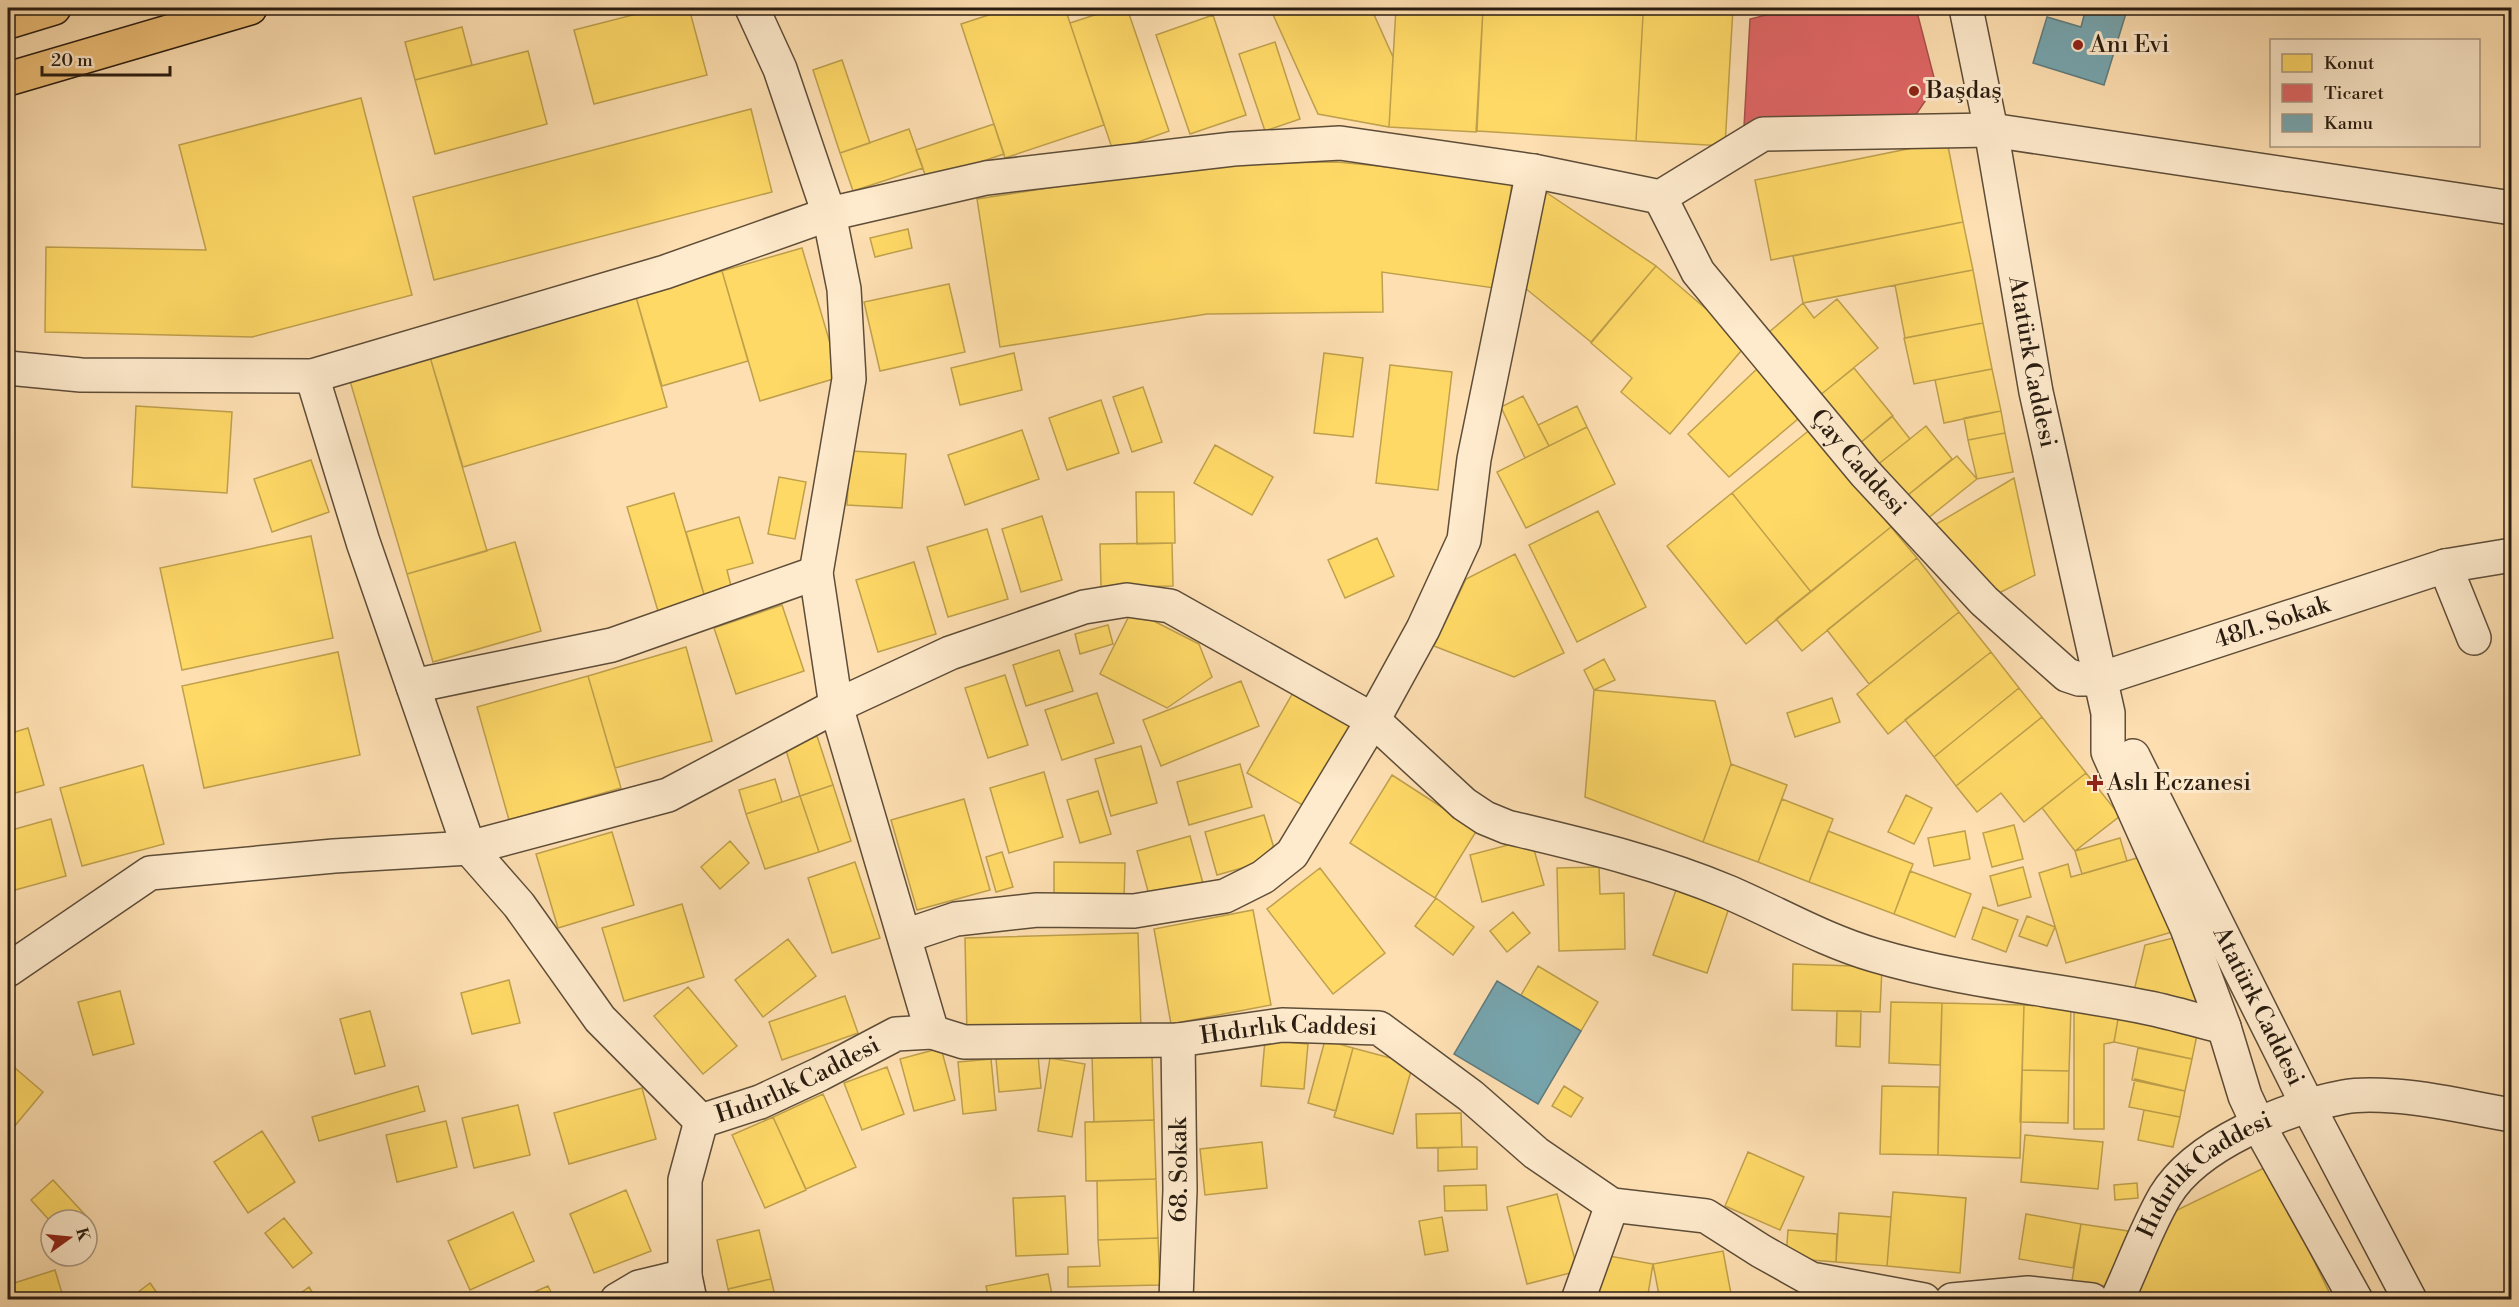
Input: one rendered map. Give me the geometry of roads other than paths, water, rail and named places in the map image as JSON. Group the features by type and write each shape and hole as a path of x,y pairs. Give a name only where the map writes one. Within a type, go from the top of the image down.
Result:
{"main road":[{"path":"8,22 54,8"},
{"path":"8,79 250,8"}],"street":[{"path":"752,8 780,69 829,214 844,289 849,379 816,573 836,706 932,1032"},
{"name":"Atatürk Caddesi","path":"1966,8 1991,130 2036,392 2108,713 2108,752 2187,928 2224,1027 2245,1096 2259,1126 2356,1299"},
{"path":"8,368 81,375 312,376 665,272 829,214 986,178 1118,161 1257,148 1340,143 1533,171 1660,197 1763,134 1991,130 2511,208"},
{"path":"905,936 956,919 1037,909 1134,911 1225,896 1263,877 1292,854 1373,720 1423,629 1464,540 1474,459 1533,171"},
{"name":"Çay Caddesi","path":"1660,197 1698,272 1865,473 1984,601 2067,675 2079,679 2100,679"},
{"path":"312,376 363,542 469,848 519,905 600,1019 701,1121 685,1180 688,1288 639,1287 617,1299"},
{"name":"48/1. Sokak","path":"2100,679 2445,566 2511,555"},
{"path":"2445,566 2474,638"},
{"path":"413,686 612,645 816,573"},
{"path":"8,970 150,873 334,856 469,848 668,795 836,706 950,652 1084,607 1127,600 1170,606 1373,720 1464,804 1485,818 1507,827 1655,866 1728,892 1803,929 1870,954 1918,968 2150,1008 2224,1027"},
{"name":"Atatürk Caddesi","path":"2108,713 2128,747 2308,1106 2410,1299"},
{"name":"Hıdırlık Caddesi","path":"701,1121 760,1102 896,1034 932,1032 964,1042 1178,1040 1282,1025 1379,1028 1471,1096 1536,1154 1612,1204 1706,1216 1811,1279 1924,1299"},
{"name":"68. Sokak","path":"1176,1299 1180,1190 1178,1040"},
{"name":"Hıdırlık Caddesi","path":"2117,1299 2166,1196 2182,1174 2203,1154 2226,1140 2308,1106 2347,1097 2395,1096 2511,1115"},
{"path":"1578,1299 1612,1204"},
{"path":"1952,1299 2028,1293 2092,1299"}],"place":[{"name":"Anı Evi","path":"2078,45"},
{"name":"Başdaş","path":"1914,91"},
{"name":"Aslı Eczanesi","path":"2095,783"}]}
